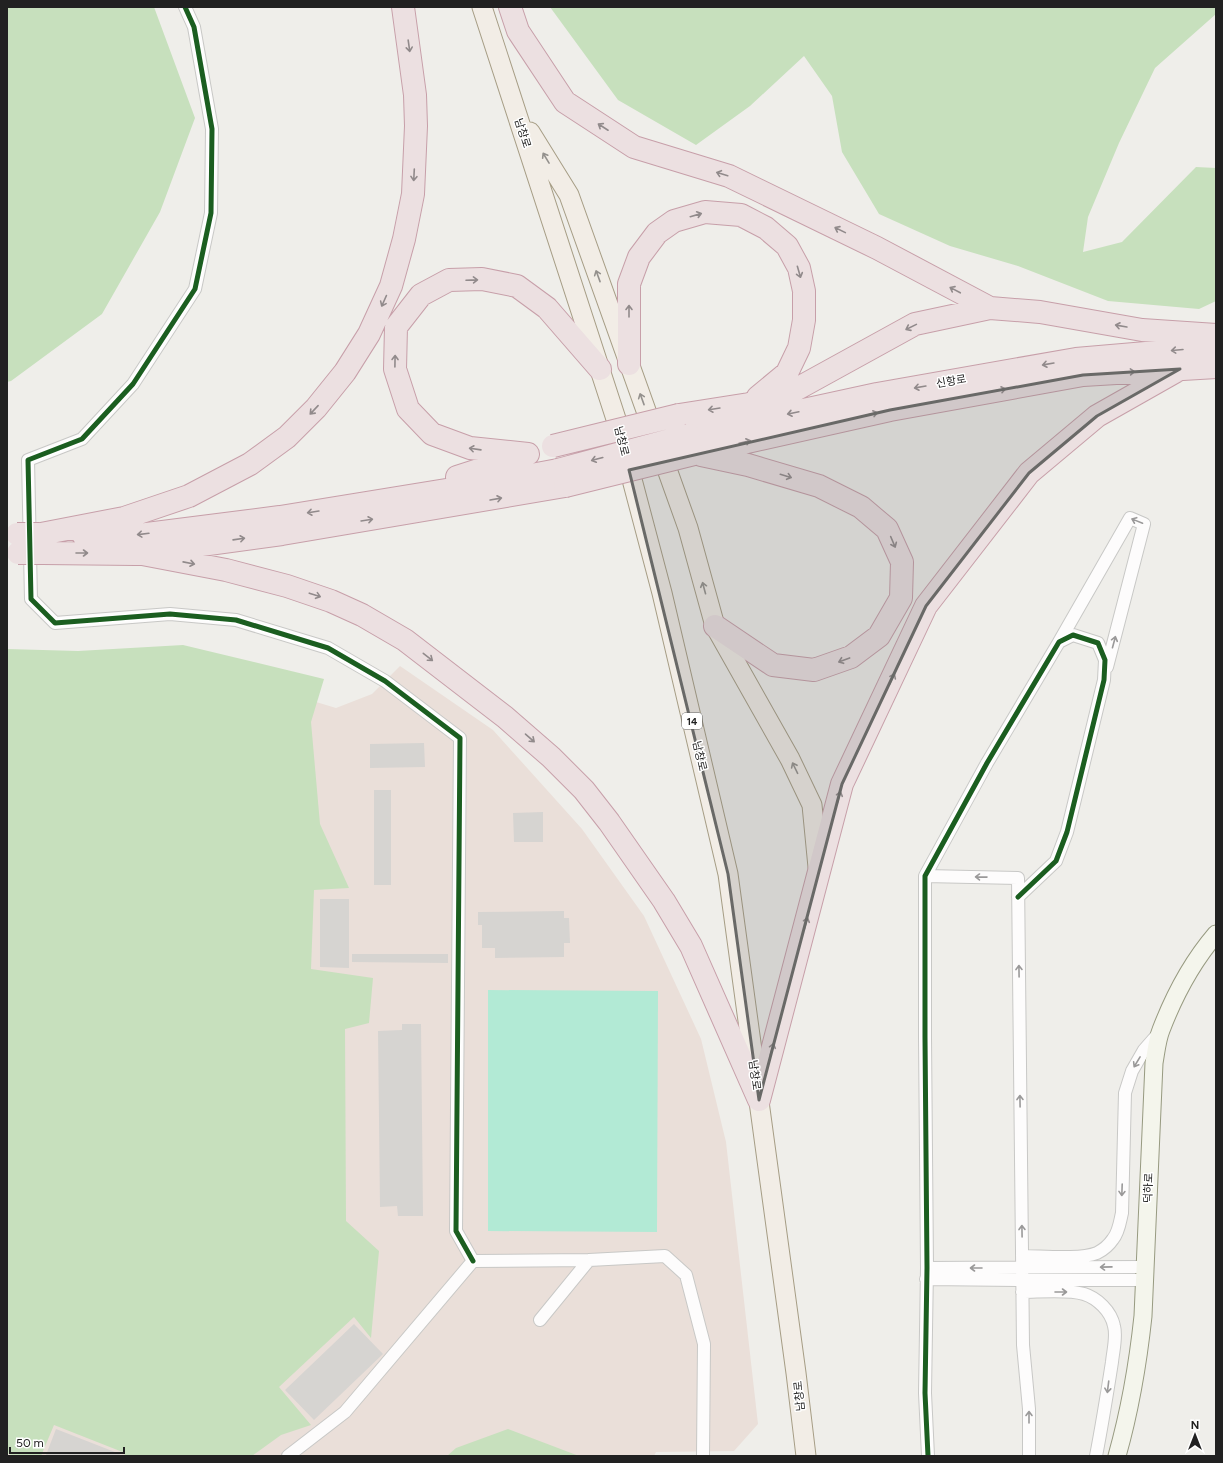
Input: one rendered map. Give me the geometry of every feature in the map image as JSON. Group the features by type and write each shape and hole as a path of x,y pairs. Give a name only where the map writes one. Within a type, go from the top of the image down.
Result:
{"highway":[{"path":"41,540 124,518 189,496 250,464 287,437 316,408 345,372 369,334 391,286 404,239 413,194 416,126 415,95 403,7"},
{"path":"510,7 518,31 565,102 634,147 728,176 878,248 990,308"},
{"path":"629,364 629,284 639,257 657,233 674,221 705,212 741,215 766,228 786,246 798,268 804,291 804,320 798,348 787,373 749,404"},
{"path":"528,454 470,448 432,434 408,409 394,369 396,327 421,295 449,280 482,279 517,286 547,308 600,369"},
{"path":"388,499 553,446 679,415 749,404 795,390 915,324 990,308 1040,312 1142,330 1216,335"},
{"name":"신항로","path":"691,444 877,394 1076,359 1216,347"},
{"name":"신항로","path":"691,444 1083,375 1216,367"},
{"path":"759,1100 842,784 926,606 1028,473 1097,416 1180,369"},
{"path":"137,553 290,532 562,478 691,444 748,465 820,486 861,507 887,529 902,562 901,598 879,636 851,657 814,670 773,666 715,626"},
{"path":"12,543 41,540 131,536 280,517 388,499 562,478"},
{"path":"41,540 137,553 226,570 287,586 331,601 362,615 405,640 505,717 551,757 584,790 609,822 664,901 691,946 759,1100"}],"main road":[{"name":"남창로","path":"482,7 616,418 662,593 728,874 806,1456"},
{"path":"513,103 569,195 688,528 715,626 790,759 812,804 819,873"},
{"name":"덕하로","path":"1118,1456 1126,1424 1139,1353 1143,1316 1154,1063 1160,1031 1177,992 1196,960 1216,934"}],"street":[{"path":"185,7 194,27 212,129 211,213 195,289 133,384 82,439 28,460 31,599 55,623 170,614 236,620 328,648 385,681 460,738 456,1231 473,1261"},
{"path":"928,1456 925,1393 925,876 987,764 1130,518 1144,524 1067,832 1056,861 1018,897"},
{"path":"1059,642 1073,635 1098,643 1105,660 1104,680"},
{"path":"925,876 1018,878 1023,1345 1028,1409 1029,1456"},
{"path":"926,1273 1086,1256 1097,1253 1105,1248 1114,1238 1122,1213 1125,1093 1132,1071 1144,1050 1160,1031"},
{"path":"288,1456 345,1412 473,1261 589,1260 665,1256 686,1275 704,1344 703,1456"},
{"path":"540,1320 589,1260"},
{"path":"1022,1262 1144,1273"},
{"path":"926,1273 1072,1292 1083,1294 1098,1300 1114,1326 1114,1341 1105,1414 1096,1456"},
{"path":"1022,1286 1144,1273"}],"highlighted area":[{"path":"1180,369 1097,416 1029,473 926,606 842,784 759,1100 728,874 629,470 890,410 1083,375"}],"shaded area":[{"path":"400,666 493,730 582,829 644,916 701,1039 726,1142 758,1424 734,1451 656,1452 654,1456 7,1456 7,1347 283,692 336,708 372,694"}],"green space":[{"path":"7,7 154,7 195,118 160,212 102,314 11,381 7,382"},
{"path":"550,7 1216,7 1216,14 1155,68 1119,143 1088,217 1083,252 1122,242 1196,167 1216,168 1216,301 1199,309 1108,301 1018,266 950,246 879,214 842,152 832,96 804,56 750,106 696,145 618,100"},
{"path":"183,645 324,679 311,722 320,824 349,888 314,890 311,969 373,978 369,1023 345,1029 346,1221 379,1251 371,1338 354,1317 279,1387 311,1425 281,1435 252,1456 124,1456 125,1453 54,1425 41,1456 13,1456 7,1453 7,649 78,651"},
{"path":"488,990 658,991 657,1232 488,1231"},
{"path":"508,1429 579,1456 447,1456 456,1448"}],"building":[{"path":"424,743 425,767 370,768 370,744"},
{"path":"374,790 391,790 391,885 374,885"},
{"path":"543,812 543,842 514,842 513,813"},
{"path":"320,899 349,899 349,968 320,967"},
{"path":"564,911 564,918 569,918 570,943 564,943 564,957 495,958 495,948 482,948 482,925 478,925 478,912"},
{"path":"352,954 448,954 448,963 352,962"},
{"path":"402,1024 421,1024 423,1216 398,1216 397,1206 380,1207 378,1031 402,1030"},
{"path":"354,1324 383,1354 314,1420 285,1390"},
{"path":"56,1429 120,1454 119,1456 46,1455"}],"cycle path":[{"path":"185,7 194,27 212,129 211,213 195,289 133,384 82,439 28,460 31,599 55,623 170,614 236,620 328,648 385,681 460,738 456,1231 473,1261"},
{"path":"928,1456 925,1393 927,1268 925,876 987,763 1059,642 1073,635 1098,643 1105,660 1104,680 1067,832 1056,861 1018,897"}]}
